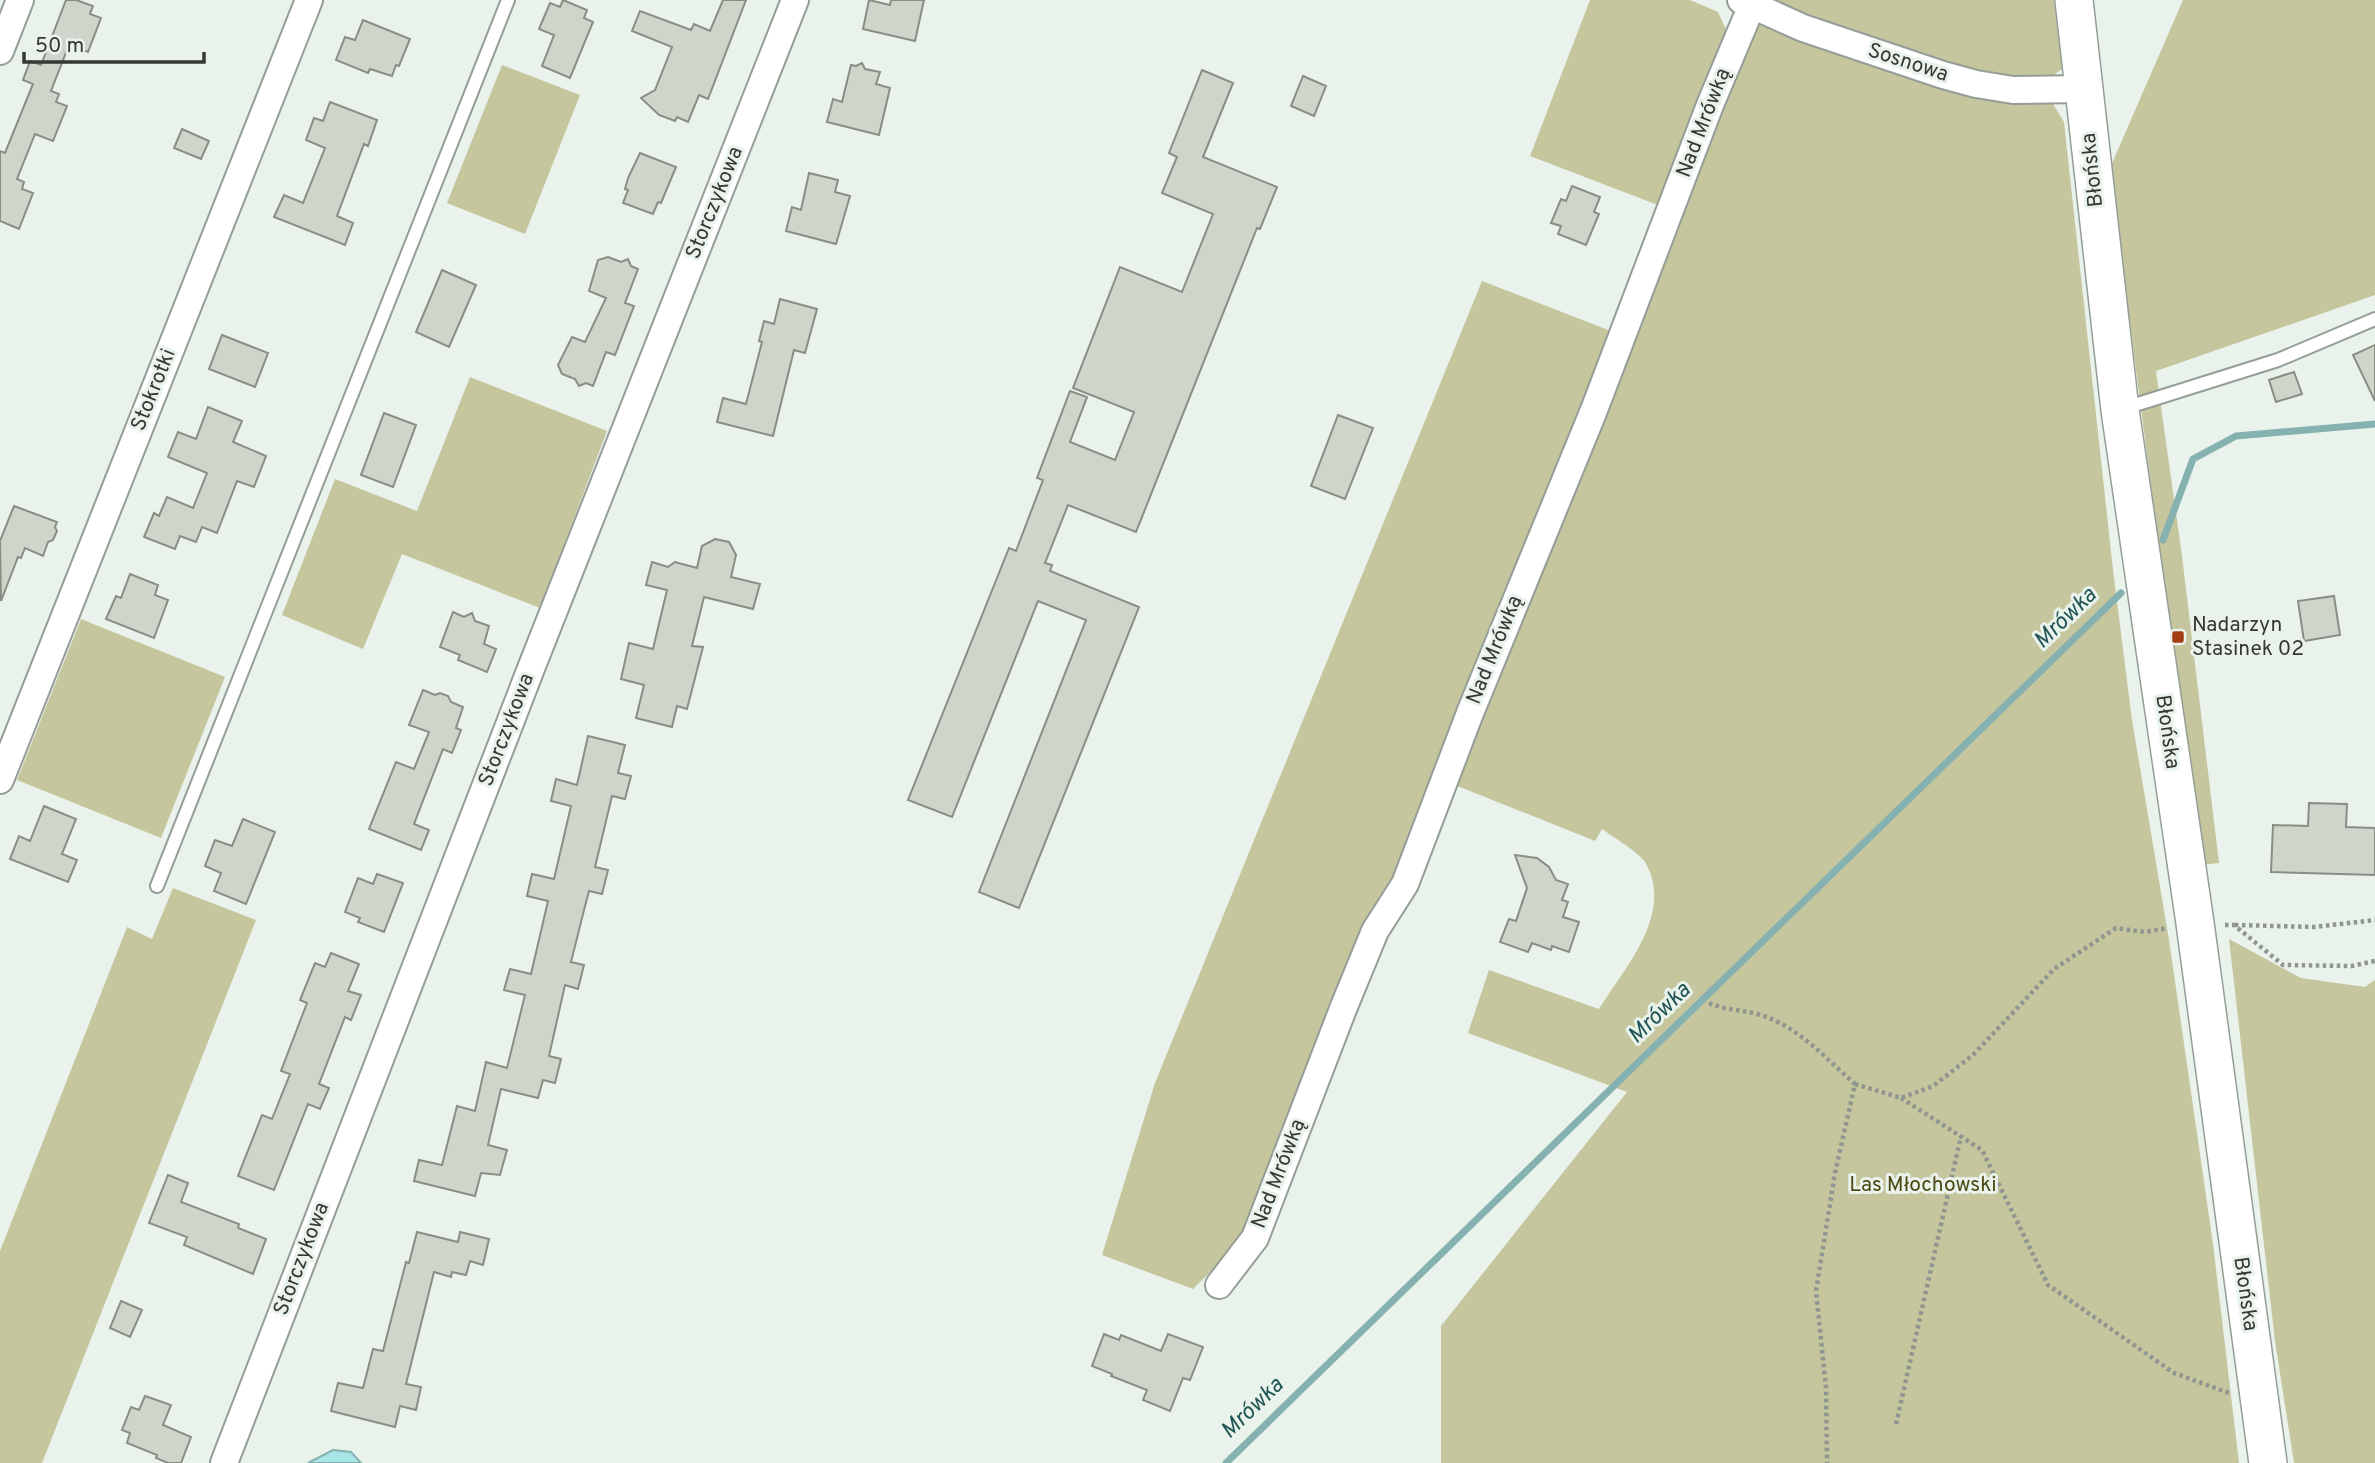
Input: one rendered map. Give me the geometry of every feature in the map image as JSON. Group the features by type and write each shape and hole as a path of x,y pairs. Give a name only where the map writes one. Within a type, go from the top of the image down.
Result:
{"main road":[{"name":"Błońska","path":"2074,0 2120,410 2195,923 2268,1463"}],"street":[{"path":"0,51 20,0"},
{"name":"Stokrotki","path":"0,780 309,0"},
{"name":"Storczykowa","path":"224,1463 530,671 795,0"},
{"name":"Sosnowa","path":"1746,3 1803,27 1976,84 2013,90 2084,89"},
{"name":"Nad Mrówką","path":"1219,1284 1255,1238 1375,931 1405,884 1475,701 1594,410 1746,3"}],"lane":[{"path":"157,886 508,0"},
{"path":"2120,410 2278,360 2375,319"}],"path":[{"path":"1901,1098 1933,1086 1973,1055 2054,969 2116,928 2146,932 2195,923 2314,927 2375,920"},
{"path":"2234,925 2283,965 2353,966 2375,961"},
{"path":"1709,1003 1725,1010 1757,1013 1790,1027 1855,1084 1901,1098 1982,1150 2048,1285 2174,1373 2260,1404"},
{"path":"1827,1463 1826,1388 1816,1291 1835,1173 1855,1084"},
{"path":"1896,1424 1961,1136"}],"green space":[{"path":"1590,0 1690,0 1718,12 1729,36 1663,207 1530,156"},
{"path":"1764,0 2056,0 2062,69 2048,79 2026,82 1936,63"},
{"path":"2183,0 2375,0 2375,295 2156,371 2182,556 2219,863 2200,865 2110,168"},
{"name":"Las Młochowski","path":"1759,19 2024,98 2053,104 2064,122 2132,720 2169,940 2213,1244 2239,1463 1441,1463 1441,1326 1627,1092 1468,1033 1489,970 1599,1009 1643,939 1654,901 1653,881 1645,862 1602,829 1595,841 1450,783"},
{"path":"502,65 580,95 525,234 447,203"},
{"path":"1482,281 1616,333 1439,779 1247,1236 1193,1289 1102,1255 1155,1083"},
{"path":"470,377 607,431 540,608 402,554 363,649 282,615 335,479 417,511"},
{"path":"81,619 225,677 161,838 17,780"},
{"path":"173,888 256,920 42,1463 0,1463 0,1251 127,927 152,939"},
{"path":"2229,939 2301,978 2365,987 2375,980 2375,1463 2294,1463 2275,1341"}],"water":[{"path":"333,1450 351,1452 361,1463 308,1463"}],"building":[{"path":"66,0 76,0 93,6 90,14 101,18 88,52 69,45 51,91 59,94 56,102 67,106 53,141 35,134 17,179 24,182 22,189 33,193 19,229 0,221 0,151 5,153 33,84 23,80 30,61 41,65"},
{"path":"563,0 587,10 584,18 593,22 570,78 542,66 554,35 539,29 550,3 560,7"},
{"path":"723,0 746,0 708,99 699,95 688,122 677,117 675,121 659,115 641,98 655,90 672,47 632,31 640,11 691,30 694,24 710,31"},
{"path":"869,0 890,5 891,0 924,0 915,41 863,29"},
{"path":"363,20 410,39 392,76 370,69 368,73 336,60 345,37 355,40"},
{"path":"862,63 865,69 880,72 876,84 890,88 879,135 827,122 833,99 842,102 851,65"},
{"path":"1202,70 1233,83 1203,157 1277,187 1260,229 1257,228 1136,532 1068,505 1045,563 1052,565 1050,571 1139,607 1019,908 979,892 1086,620 1038,601 952,817 908,800 1009,548 1016,551 1043,480 1037,478 1070,391 1087,397 1070,442 1115,460 1134,412 1073,388 1120,267 1182,292 1213,214 1162,193 1177,157 1169,153"},
{"path":"1303,76 1326,86 1314,116 1291,106"},
{"path":"330,102 377,120 368,146 364,144 337,216 353,223 345,245 274,217 284,195 303,203 325,148 306,140 314,118 323,121"},
{"path":"182,129 209,141 201,159 174,148"},
{"path":"640,153 676,167 661,203 658,202 653,214 623,203 628,190 625,189 628,178"},
{"path":"809,173 838,180 835,192 850,196 836,244 786,231 792,207 801,210"},
{"path":"1572,186 1600,197 1594,212 1599,214 1586,245 1558,234 1561,226 1551,223 1561,199 1566,201"},
{"path":"608,257 621,262 628,259 631,266 638,269 625,303 634,306 615,355 606,352 593,386 586,383 579,386 575,379 562,374 558,365 572,337 585,342 606,298 589,291 598,260"},
{"path":"442,270 476,285 449,347 416,332"},
{"path":"780,299 817,309 805,353 794,350 773,436 717,422 723,398 746,404 762,342 759,341 764,321 774,324"},
{"path":"222,335 268,353 255,387 209,369"},
{"path":"2375,345 2375,401 2353,355"},
{"path":"2294,372 2302,394 2276,402 2269,380"},
{"path":"208,407 242,421 233,442 266,456 254,487 237,481 217,533 202,527 196,542 180,536 175,549 144,537 154,513 159,516 167,497 193,508 207,473 168,457 178,432 196,439"},
{"path":"384,413 416,425 393,487 361,475"},
{"path":"1338,415 1373,428 1345,499 1311,486"},
{"path":"14,506 57,522 57,531 53,540 48,542 43,556 25,548 21,558 18,557 1,601 0,541"},
{"path":"715,539 729,542 736,555 731,577 760,584 753,609 704,597 692,646 703,647 687,709 677,706 672,727 636,718 644,685 621,679 629,643 653,649 667,590 646,585 652,562 668,567 675,562 697,568 702,546"},
{"path":"130,574 158,585 155,595 168,600 154,638 106,619 116,596 121,598"},
{"path":"2334,596 2340,635 2304,641 2298,601"},
{"path":"453,612 464,617 472,613 475,621 489,626 484,644 496,649 487,672 458,660 460,655 440,647"},
{"path":"423,690 448,696 451,702 463,707 456,728 461,730 452,753 443,749 414,824 429,830 421,850 369,829 396,762 414,769 429,732 409,725"},
{"path":"588,736 625,745 618,773 631,776 625,799 612,796 595,867 608,870 602,894 589,891 571,962 584,965 578,989 565,985 549,1056 561,1059 555,1083 543,1080 538,1098 501,1089 488,1145 507,1150 500,1175 481,1173 475,1196 414,1181 419,1160 442,1165 457,1106 475,1111 486,1062 507,1068 525,995 504,990 510,969 531,974 548,901 527,896 532,874 554,879 571,806 551,801 556,779 577,785"},
{"path":"2309,803 2347,804 2346,827 2375,828 2375,875 2271,872 2273,825 2308,826"},
{"path":"44,806 76,819 62,854 77,860 68,882 10,859 19,836 30,841"},
{"path":"243,819 275,832 246,904 214,891 221,873 205,866 215,840 232,846"},
{"path":"1515,855 1537,858 1549,867 1556,880 1568,884 1562,900 1568,902 1563,917 1579,922 1569,952 1552,946 1551,950 1532,943 1528,952 1500,942 1509,919 1516,921 1527,888"},
{"path":"377,874 403,883 384,932 358,922 360,918 345,912 358,878 373,884"},
{"path":"331,953 359,964 348,991 361,995 351,1020 345,1017 319,1084 329,1088 320,1109 308,1104 274,1190 238,1176 262,1115 272,1119 290,1074 281,1071 307,1003 300,1000 315,963 325,967"},
{"path":"168,1175 188,1183 181,1202 239,1224 238,1228 266,1239 253,1274 184,1245 187,1237 149,1223"},
{"path":"417,1232 458,1242 460,1232 489,1239 483,1265 470,1261 466,1275 452,1272 451,1277 434,1272 406,1384 421,1387 416,1410 400,1406 395,1427 331,1411 338,1383 363,1388 373,1349 383,1351 406,1262 409,1263"},
{"path":"121,1301 142,1310 130,1337 110,1328"},
{"path":"1104,1334 1119,1340 1121,1335 1161,1351 1168,1334 1203,1347 1190,1380 1183,1378 1170,1411 1143,1400 1147,1390 1092,1366"},
{"path":"145,1396 171,1405 163,1425 191,1437 181,1463 168,1463 156,1458 157,1455 127,1443 130,1433 122,1430 131,1407 139,1410"}],"waterway":[{"name":"Mrówka","path":"2163,540 2193,459 2236,436 2375,424"},
{"name":"Mrówka","path":"1226,1463 2121,593"}],"place":[{"name":"Nadarzyn Stasinek 02","path":"2178,637"}]}
